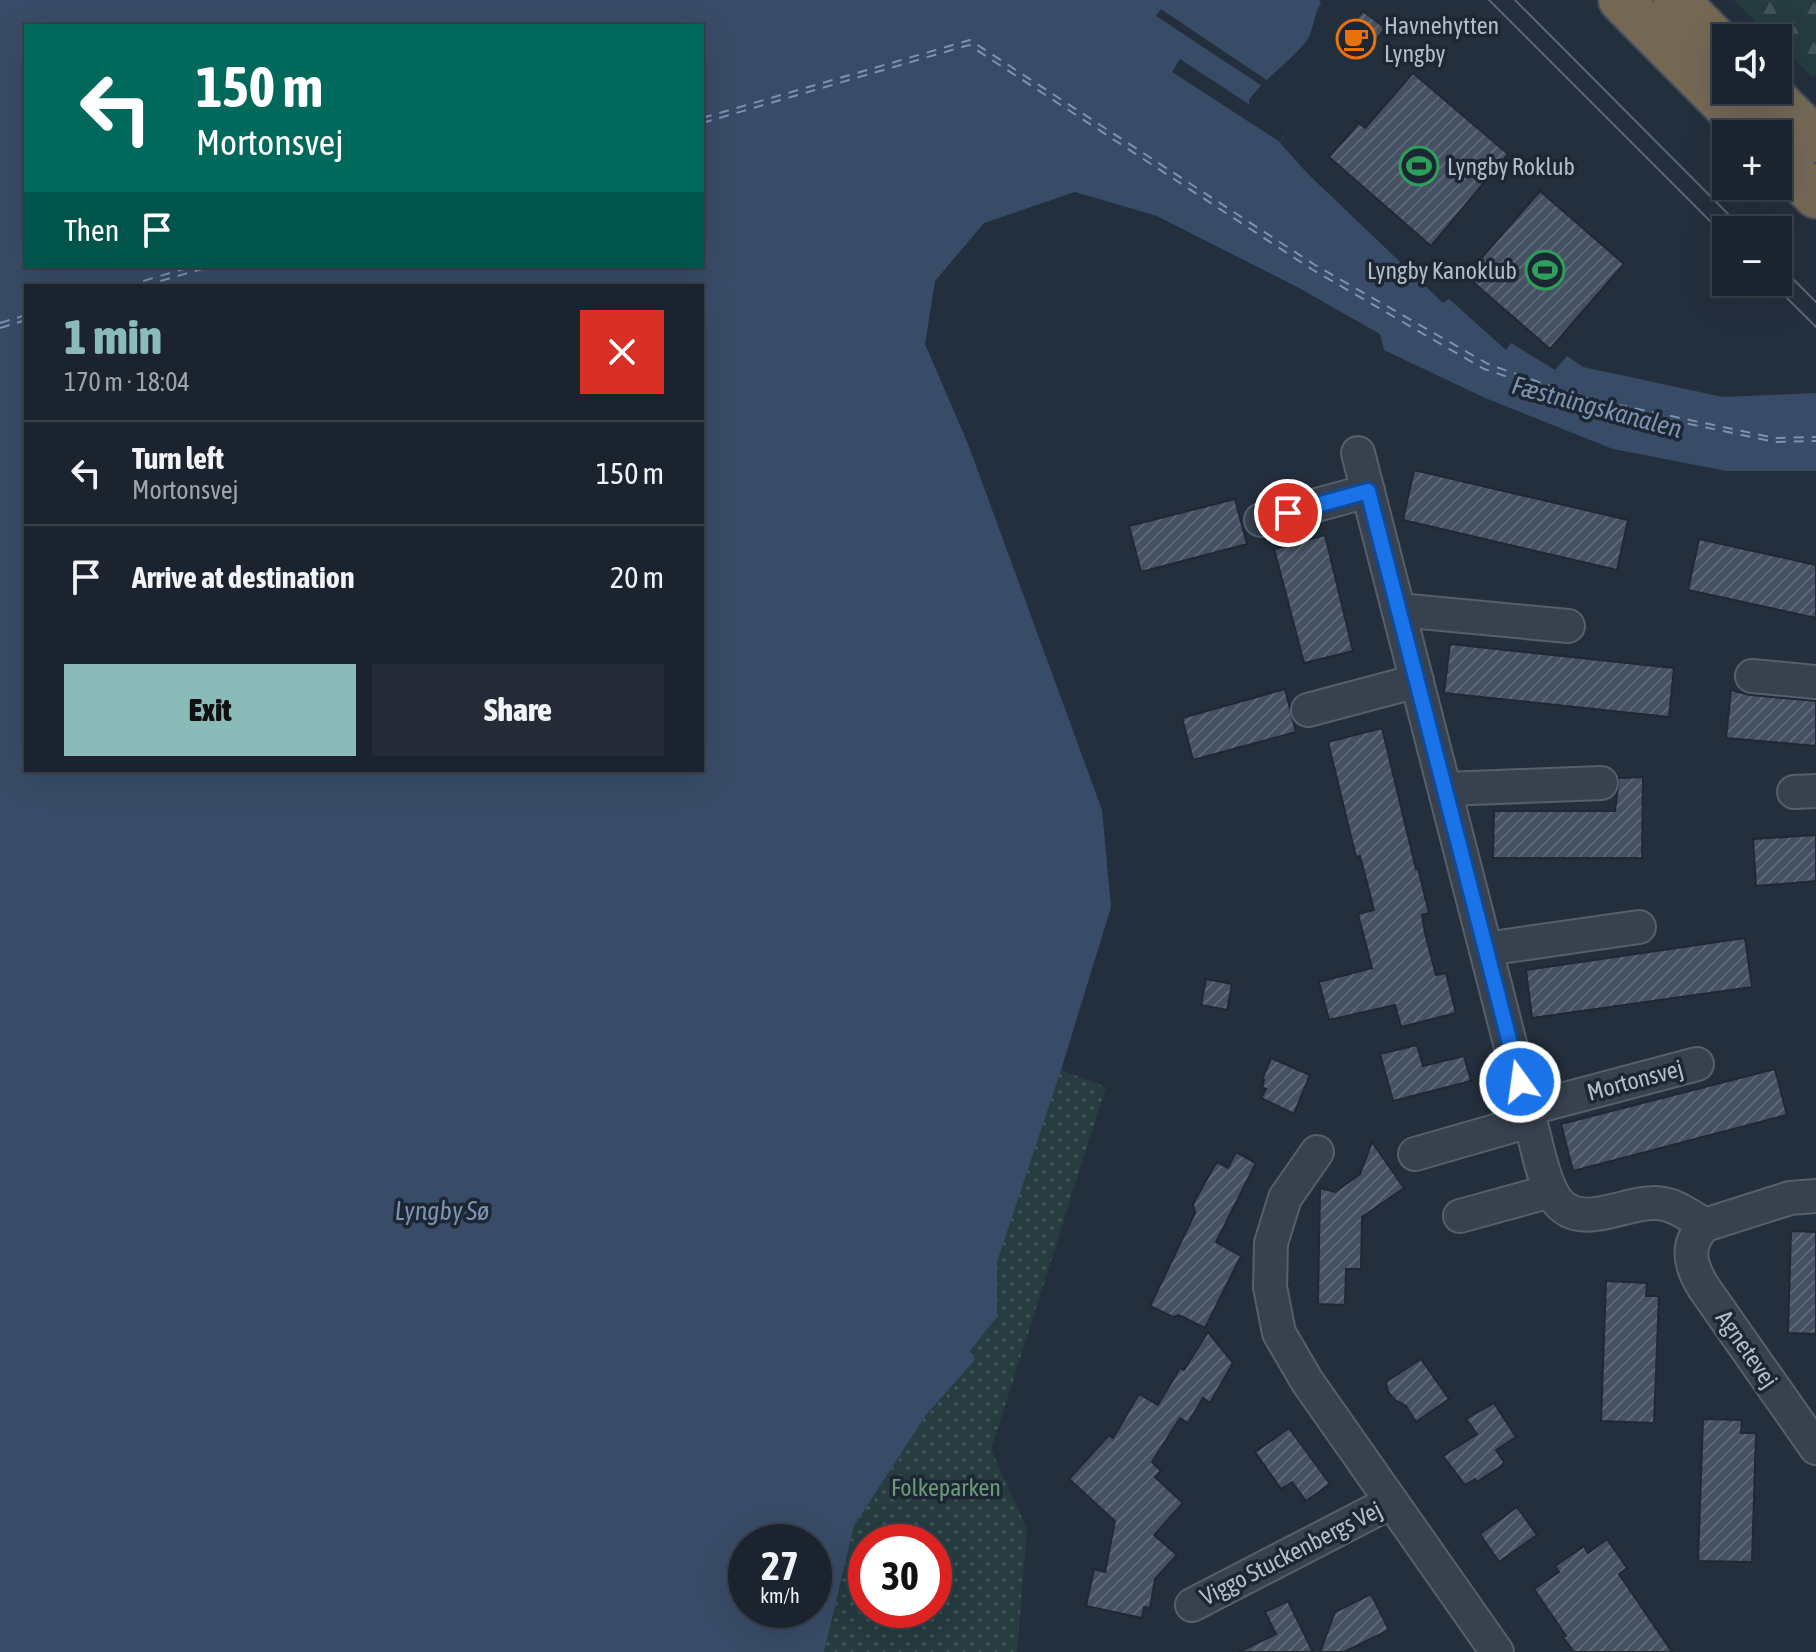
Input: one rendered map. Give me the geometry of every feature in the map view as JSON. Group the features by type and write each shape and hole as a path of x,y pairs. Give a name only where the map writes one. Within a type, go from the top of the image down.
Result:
{"highway":[{"path":"1621,0 1740,120"},
{"path":"1676,0 1712,36"},
{"path":"1780,104 1816,140"},
{"path":"1792,172 1816,196"}],"street":[{"path":"1358,453 1528,1115 1551,1191 1559,1204 1584,1217 1655,1202 1673,1207 1698,1234 1790,1198 1816,1196"},
{"path":"1261,520 1368,491"},
{"path":"1399,610 1568,626"},
{"path":"1752,676 1816,682"},
{"path":"1308,710 1417,681"},
{"path":"1445,789 1601,783"},
{"path":"1486,949 1639,927"},
{"name":"Mortonsvej","path":"1415,1154 1528,1115 1697,1064"},
{"name":"Viggo Stuckenbergs Vej","path":"1317,1152 1285,1198 1271,1243 1270,1287 1279,1333 1307,1381 1497,1652"},
{"path":"1460,1216 1551,1191"},
{"name":"Agnetevej","path":"1698,1234 1693,1270 1816,1448"},
{"name":"Viggo Stuckenbergs Vej","path":"1192,1605 1391,1502"}],"green space":[{"path":"1734,0 1816,0 1816,75 1812,77 1792,57 1792,24 1758,24"},
{"name":"Folkeparken","path":"1061,1070 1106,1087 991,1450 1027,1529 1017,1652 824,1652 848,1551 848,1628 952,1628 952,1524 855,1524 926,1415 975,1360 970,1351 997,1317 997,1262"}],"water":[{"name":"Lyngby Sø","path":"0,0 1319,0 1321,3 1307,40 1255,92 1249,105 1288,130 1280,143 1308,174 1443,303 1449,299 1506,350 1511,343 1555,370 1567,356 1583,367 1723,397 1816,393 1816,471 1727,471 1613,449 1483,397 1384,350 1380,334 1299,288 1157,216 1075,192 984,223 935,281 925,344 968,444 1102,810 1111,907 997,1262 997,1317 970,1351 975,1360 926,1415 855,1524 848,1524 848,1551 832,1618 832,1524 728,1524 728,1628 830,1628 824,1652 0,1652"}],"pier":[{"path":"1161,9 1271,83 1265,88 1156,16"},
{"path":"1180,59 1288,130 1280,142 1172,72"}],"building":[{"path":"1363,11 1385,28 1362,59 1337,42"},
{"name":"Lyngby Roklub","path":"1413,73 1508,154 1431,246 1329,157 1359,123 1365,128"},
{"name":"Lyngby Kanoklub","path":"1540,191 1624,264 1550,349 1466,276"},
{"path":"1414,470 1628,520 1617,570 1403,520"},
{"path":"1235,499 1247,544 1141,572 1129,526"},
{"path":"1325,535 1353,651 1304,663 1274,549"},
{"path":"1699,539 1816,565 1816,618 1688,590"},
{"path":"1450,644 1674,668 1669,717 1444,693"},
{"path":"1285,689 1296,732 1193,760 1182,718"},
{"path":"1731,690 1750,695 1816,701 1816,746 1726,738"},
{"path":"1382,728 1429,913 1422,915 1425,933 1436,975 1446,973 1456,1013 1401,1027 1395,1005 1329,1020 1319,982 1372,968 1358,914 1374,910 1360,856 1356,857 1328,742"},
{"path":"1643,777 1642,858 1493,858 1494,811 1615,811 1619,778"},
{"path":"1816,835 1816,881 1756,886 1753,839"},
{"path":"1745,938 1752,987 1532,1018 1526,970"},
{"path":"1206,979 1232,984 1227,1010 1201,1005"},
{"path":"1417,1045 1423,1066 1464,1056 1471,1081 1393,1101 1380,1054"},
{"path":"1271,1058 1310,1075 1294,1114 1261,1098 1266,1089 1262,1087 1262,1080"},
{"path":"1775,1069 1787,1115 1573,1171 1561,1124"},
{"path":"1372,1142 1404,1188 1362,1217 1361,1269 1346,1269 1345,1305 1318,1304 1320,1188 1335,1192 1360,1174"},
{"path":"1236,1152 1256,1163 1216,1242 1241,1256 1205,1328 1179,1315 1173,1317 1150,1306 1195,1213 1193,1204 1217,1162 1228,1168"},
{"path":"1791,1231 1816,1232 1816,1334 1788,1333"},
{"path":"1606,1281 1647,1283 1646,1296 1659,1296 1654,1423 1601,1421"},
{"path":"1208,1332 1233,1363 1210,1403 1203,1398 1188,1423 1180,1418 1152,1462 1161,1471 1155,1477 1183,1503 1154,1535 1177,1555 1155,1579 1150,1608 1144,1607 1142,1618 1086,1606 1094,1569 1105,1572 1115,1521 1069,1479 1109,1435 1113,1438 1139,1394 1158,1405 1180,1368 1184,1370"},
{"path":"1421,1359 1449,1399 1416,1422 1406,1406 1388,1392 1386,1382"},
{"path":"1494,1403 1516,1437 1496,1450 1504,1462 1501,1466 1477,1482 1475,1479 1465,1485 1443,1456 1477,1434 1466,1419"},
{"path":"1703,1419 1742,1420 1741,1433 1756,1433 1752,1562 1698,1561"},
{"path":"1289,1428 1330,1484 1306,1501 1292,1482 1281,1489 1255,1452"},
{"path":"1517,1507 1537,1535 1499,1562 1480,1534"},
{"path":"1607,1539 1627,1568 1619,1574 1672,1652 1574,1652 1534,1589 1559,1572 1555,1566 1584,1546 1588,1553"},
{"path":"1371,1594 1389,1630 1344,1652 1320,1652 1335,1612"},
{"path":"1288,1601 1313,1652 1239,1652 1276,1634 1265,1612"}],"ferry route":[{"path":"704,117 970,40 1315,265 1488,364 1581,397 1775,438 1816,437"},
{"path":"704,122 969,45 1313,270 1484,369 1580,401 1775,442 1816,441"},
{"path":"133,284 187,268"},
{"path":"150,284 205,268"},
{"path":"0,323 24,316"},
{"path":"0,328 24,321"}],"tram line":[{"path":"1489,0 1712,223"},
{"path":"1515,0 1730,216"},
{"path":"1792,278 1816,302"},
{"path":"1785,296 1816,327"}],"place":[{"name":"Havnehytten Lyngby","path":"1356,39"},
{"name":"Lyngby Roklub","path":"1419,166"},
{"name":"Lyngby Kanoklub","path":"1545,270"}],"route":[{"path":"1288,513 1368,491 1520,1082"}],"water label":[{"name":"Fæstningskanalen","path":"1597,407"}]}
